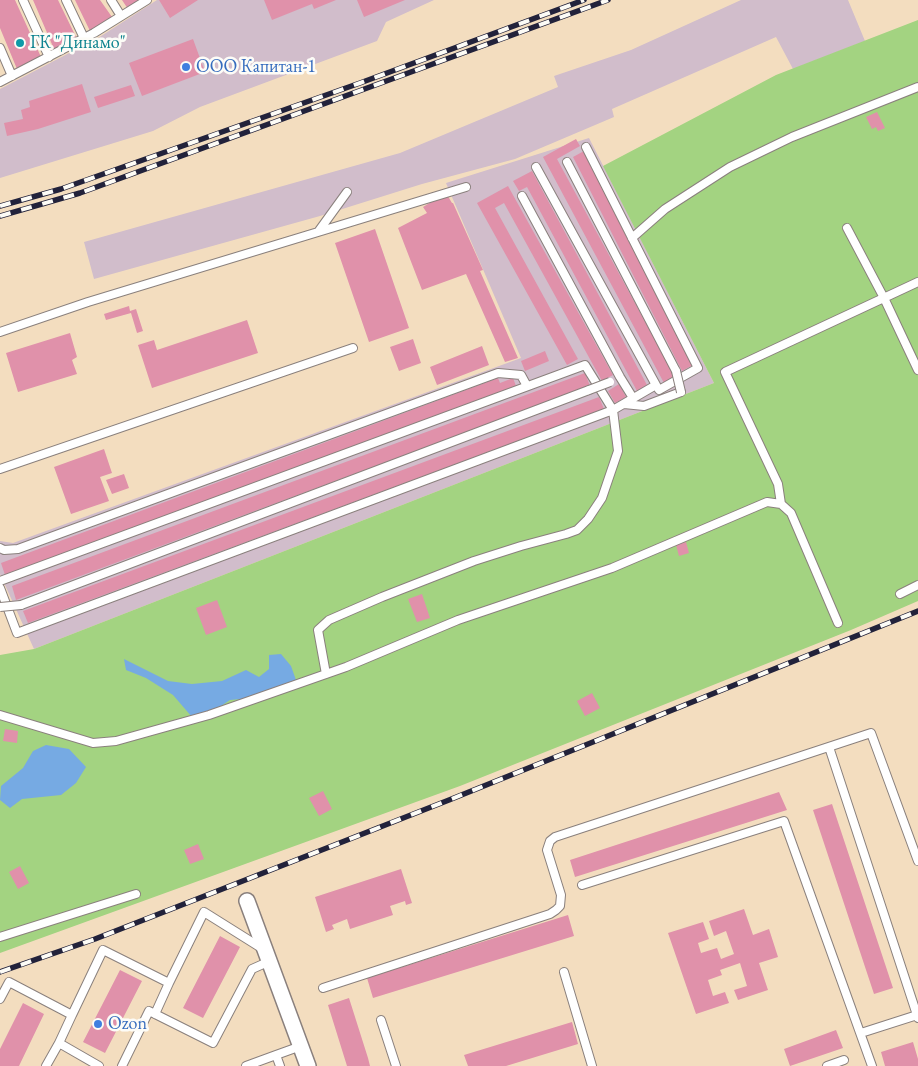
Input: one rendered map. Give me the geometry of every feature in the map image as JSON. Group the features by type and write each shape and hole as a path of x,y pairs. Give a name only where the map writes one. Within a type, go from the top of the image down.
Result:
{"street":[{"path":"247,900 308,1066"}],"lane":[{"path":"23,0 49,57"},
{"path":"66,0 84,38"},
{"path":"111,0 121,16"},
{"path":"0,82 84,38 147,0"},
{"path":"0,48 12,76"},
{"path":"632,238 665,209 730,167 792,137 918,87"},
{"path":"536,167 659,390 698,368 586,147"},
{"path":"567,162 676,371 681,392 644,406 624,404"},
{"path":"0,332 88,302 466,187"},
{"path":"318,232 347,192"},
{"path":"522,196 633,398"},
{"path":"847,228 884,298 918,370"},
{"path":"781,504 778,484 725,372 918,282"},
{"path":"0,469 353,348"},
{"path":"0,581 585,365 613,410 618,451 602,498 588,519 577,530 474,562 382,597 329,620 318,630 326,674"},
{"path":"0,548 4,550 18,549 498,373 521,375 527,386"},
{"path":"0,607 21,605 620,377"},
{"path":"0,588 18,633 613,410 656,385"},
{"path":"0,715 93,743 116,741 209,715 346,667 458,620 612,568 767,502 781,504 791,513 838,623"},
{"path":"900,594 918,585"},
{"path":"323,988 556,910 561,901 561,895 547,850 550,841 554,837 871,733 918,861"},
{"path":"829,747 918,1017 861,1033"},
{"path":"582,885 784,821 872,1066"},
{"path":"0,937 136,894"},
{"path":"122,1066 149,1010 155,1014 214,1043 252,968 268,956 204,912 155,1014"},
{"path":"46,1066 104,950 169,983"},
{"path":"564,972 592,1066"},
{"path":"0,999 9,982 72,1016"},
{"path":"381,1020 396,1066"},
{"path":"59,1043 100,1066"},
{"path":"246,1066 301,1046"},
{"path":"276,1055 280,1066"},
{"path":"827,1066 844,1060"}],"shaded area":[{"path":"157,0 434,0 386,22 377,41 200,107 153,131 0,178 0,89 98,38"},
{"path":"741,0 848,0 865,41 793,69 776,37 612,109 614,117 515,159 94,279 84,242 400,153 558,87 554,76 631,50"},
{"path":"589,138 714,383 34,649 0,574 0,541 13,543 521,358 446,183"}],"green space":[{"path":"918,20 918,601 851,630 460,786 0,953 0,655 34,649 714,383 603,166 776,75"}],"water":[{"path":"281,654 291,666 296,680 270,689 252,698 230,700 218,708 192,717 173,695 146,678 126,670 124,659 168,681 192,684 222,681 246,670 259,677 269,669 269,655"},
{"path":"46,745 69,749 86,767 76,783 61,795 22,799 10,808 0,800 1,786 23,768 33,751"}],"building":[{"name":"ГК \"Динамо\"","path":"0,0 15,0 41,57 17,69 0,28"},
{"name":"ГК \"Динамо\"","path":"33,0 58,0 76,37 54,49"},
{"name":"ГК \"Динамо\"","path":"75,0 100,0 112,17 90,31"},
{"name":"ГК \"Динамо\"","path":"122,0 142,0 128,9"},
{"path":"159,0 198,0 170,18"},
{"path":"264,0 336,0 314,9 312,4 272,20"},
{"path":"357,0 405,0 364,17"},
{"path":"193,39 205,72 142,96 129,63"},
{"path":"82,84 91,112 38,129 7,136 4,123 23,119 21,110 30,107 29,101"},
{"path":"131,85 135,96 98,108 94,97"},
{"path":"877,112 885,128 878,131 876,127 872,129 866,117"},
{"path":"576,139 580,146 557,159 675,377 664,383 543,157"},
{"path":"584,151 693,365 682,371 573,157"},
{"path":"532,171 647,385 637,391 527,187 519,191 513,181"},
{"path":"508,186 613,375 602,381 504,203 495,208 578,359 567,365 477,203"},
{"path":"446,193 453,203 483,270 480,271 518,358 505,362 466,274 422,290 398,228 427,213 423,207"},
{"path":"375,229 409,328 369,342 335,243"},
{"path":"129,306 130,311 136,309 143,331 137,333 131,313 106,320 104,314"},
{"path":"247,320 258,353 152,388 138,345 154,340 157,350"},
{"path":"70,333 77,357 72,360 77,374 18,392 6,353"},
{"path":"413,339 421,363 399,371 390,347"},
{"path":"482,346 489,365 437,385 430,367"},
{"path":"545,351 549,361 525,371 521,361"},
{"path":"585,373 590,386 16,600 12,586"},
{"path":"498,378 500,383 513,378 516,386 5,575 1,563"},
{"path":"619,384 626,397 615,403 608,391"},
{"path":"599,397 604,409 28,623 23,611"},
{"path":"104,449 112,473 100,477 109,501 71,514 54,467"},
{"path":"124,474 129,488 112,494 106,480"},
{"path":"686,542 689,553 679,556 676,545"},
{"path":"422,594 430,618 417,622 408,599"},
{"path":"217,600 227,627 206,635 196,608"},
{"path":"592,693 600,708 585,716 577,701"},
{"path":"5,729 18,731 17,743 3,741"},
{"path":"323,791 332,809 319,816 309,798"},
{"path":"779,792 787,810 575,877 570,860"},
{"path":"832,804 893,988 874,994 813,810"},
{"path":"198,844 204,859 190,864 184,850"},
{"path":"20,866 29,883 18,889 9,872"},
{"path":"401,869 412,903 406,905 405,901 390,906 393,915 350,929 347,919 332,925 334,929 326,932 315,897"},
{"path":"744,909 753,935 769,929 778,957 759,963 768,990 738,1000 734,990 747,986 740,963 720,970 722,975 708,980 713,996 725,992 729,1003 696,1014 668,933 703,922 709,939 698,943 701,953 717,948 721,959 734,954 726,931 714,936 709,921"},
{"path":"568,915 574,936 373,998 367,978"},
{"path":"220,936 240,947 203,1018 183,1008"},
{"path":"120,970 142,981 105,1053 83,1042"},
{"path":"349,998 370,1066 347,1066 328,1005"},
{"path":"23,1003 44,1014 19,1066 0,1066 0,1049"},
{"path":"572,1022 578,1044 506,1066 468,1066 464,1055"},
{"path":"836,1030 843,1048 790,1066 784,1049"},
{"path":"913,1042 918,1066 885,1066 881,1052"}],"railway":[{"path":"0,206 61,189 360,83 584,0"},
{"path":"0,216 80,193 608,0"},
{"path":"0,972 95,939 449,800 918,611"}],"place":[{"name":"ГК \"Динамо\"","path":"20,43"},
{"name":"ООО Капитан-1","path":"186,67"},
{"name":"Ozon","path":"98,1024"}]}
